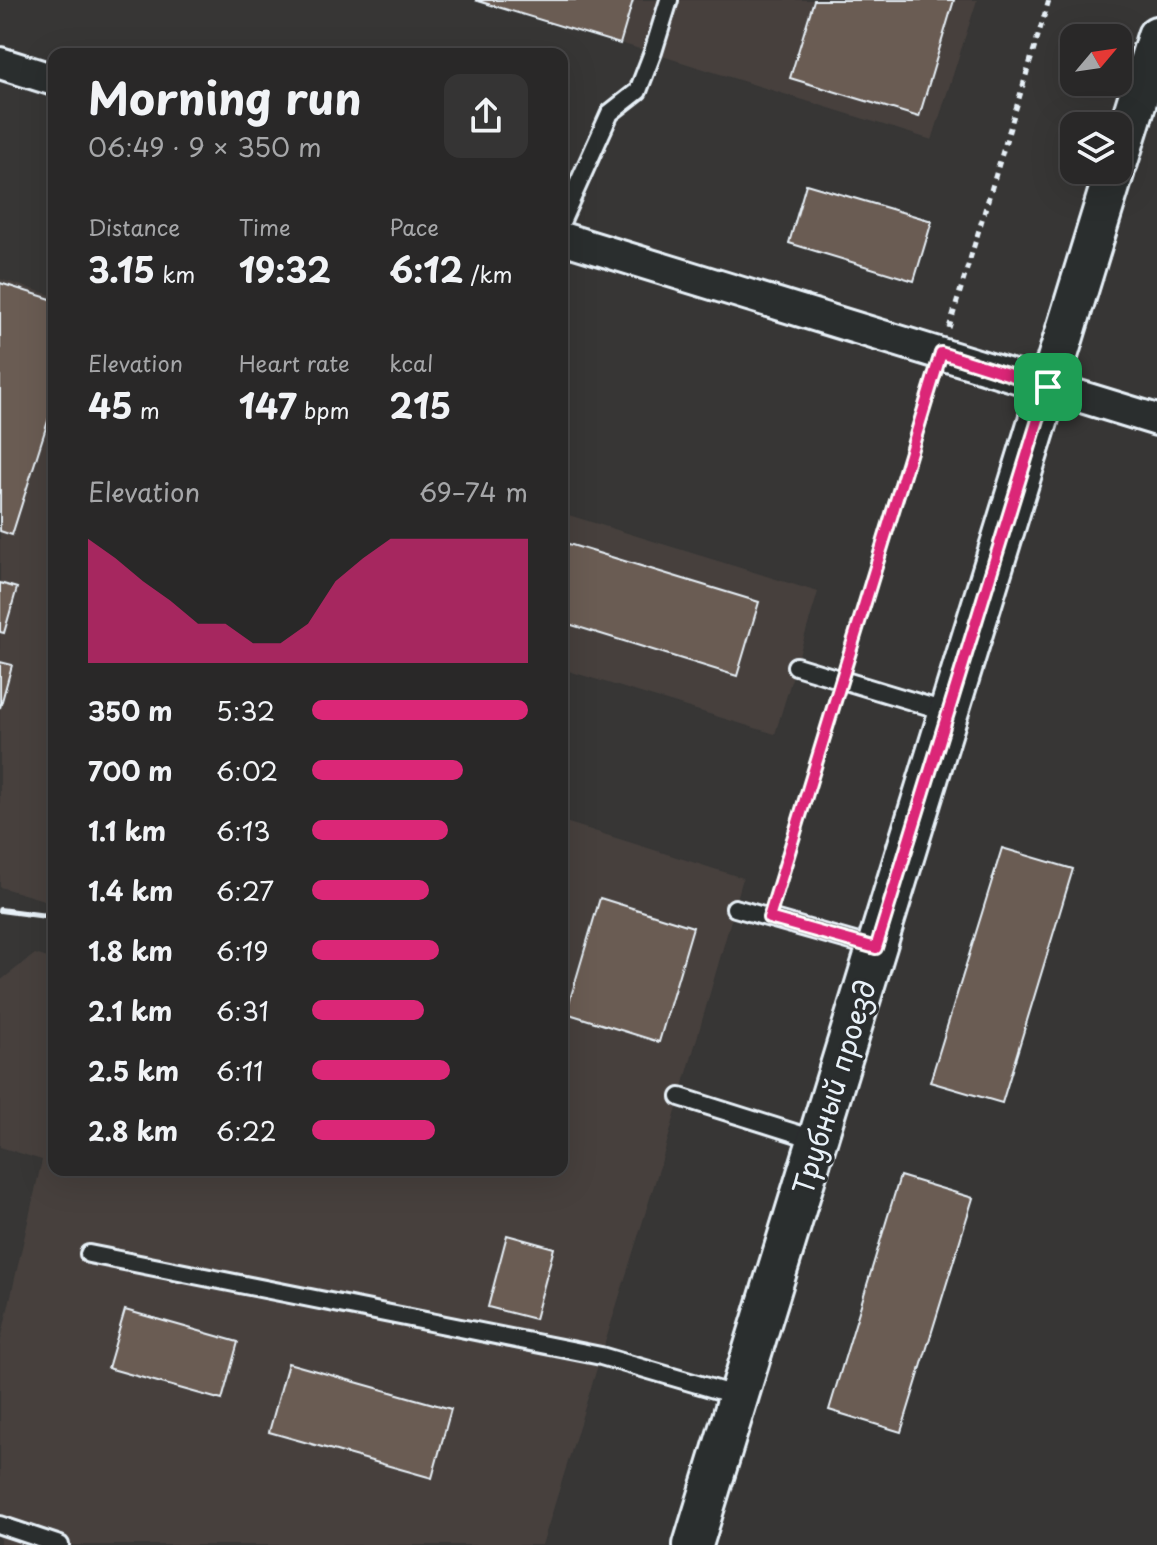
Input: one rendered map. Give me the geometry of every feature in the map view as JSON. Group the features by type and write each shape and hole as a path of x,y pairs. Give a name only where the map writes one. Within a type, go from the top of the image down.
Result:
{"street":[{"path":"1132,117 1157,36"},
{"path":"0,63 48,78"},
{"name":"Трубный проезд","path":"693,1545 1111,184"},
{"path":"568,240 1157,420"}],"lane":[{"path":"568,207 610,113 638,91 669,0"},
{"path":"796,666 948,712"},
{"path":"735,908 876,948"},
{"path":"680,1097 817,1140"},
{"path":"89,1254 601,1356 738,1396"},
{"path":"0,1525 60,1545"}],"path":[{"path":"769,918 1049,0"}],"shaded area":[{"path":"482,0 977,0 932,140"},
{"path":"0,279 48,294 48,901 0,887"},
{"path":"568,515 818,592 775,734 568,671"},
{"path":"568,823 743,878 664,1153 542,1545 0,1545 0,1344 42,1160 0,1147 0,981 35,954 48,958 48,1176 568,1176"}],"building":[{"path":"475,0 633,0 620,44"},
{"path":"814,0 954,0 919,117 790,78"},
{"path":"806,184 932,221 914,281 789,243"},
{"path":"0,283 48,298 48,421 12,535 0,531"},
{"path":"568,544 759,602 737,676 568,624"},
{"path":"0,583 17,588 4,633 0,632"},
{"path":"0,662 12,665 0,708"},
{"path":"1002,848 1073,869 1002,1103 930,1082"},
{"path":"600,898 693,927 659,1042 568,1014"},
{"path":"900,1176 973,1198 901,1432 829,1410"},
{"path":"507,1235 554,1248 535,1319 488,1307"},
{"path":"125,1310 238,1342 222,1400 108,1368"},
{"path":"288,1363 451,1409 432,1478 269,1432"}],"railway":[{"path":"0,910 48,916"}],"route":[{"path":"941,353 1048,387 876,948 769,918 941,353"}]}
